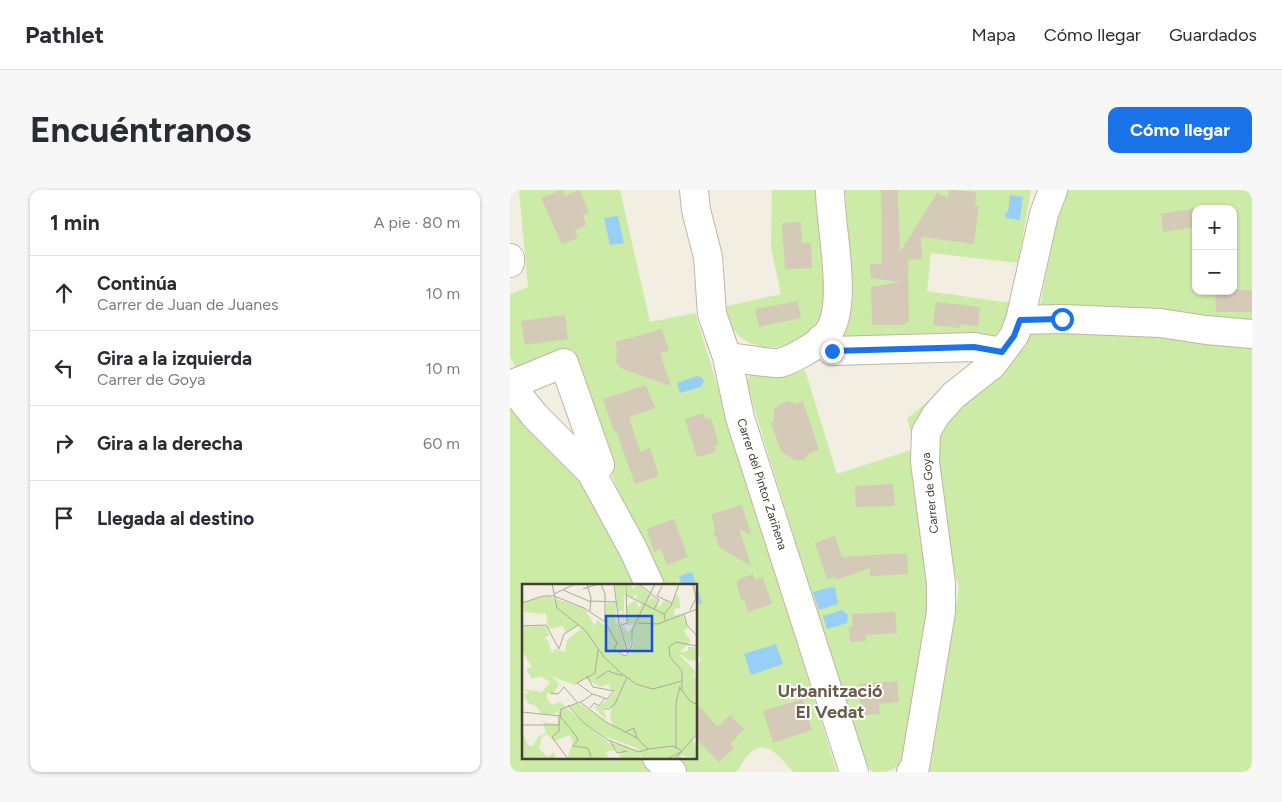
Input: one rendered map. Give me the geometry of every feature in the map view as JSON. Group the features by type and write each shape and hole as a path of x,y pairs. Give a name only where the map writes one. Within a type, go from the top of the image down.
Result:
{"street":[{"name":"Carrer del Pintor Zariñena","path":"694,190 696,210 708,257 712,314 727,357 740,418 854,772"},
{"path":"727,357 780,363 814,346 829,332 838,309 838,278 830,210 830,190"},
{"name":"Carrer de Goya","path":"910,772 915,767 941,612 940,583 925,462 926,432 936,415 954,395 992,364 1014,336 1020,320 1044,214 1053,190"},
{"path":"510,258 510,263"},
{"path":"1020,320 1062,319 1160,323 1252,334"},
{"path":"820,340 832,351 974,347 1002,352"},
{"path":"591,472 600,465 564,363 510,385 535,416 591,472 649,584"},
{"path":"659,760 672,772"}],"green space":[{"path":"519,190 620,190 650,322 695,313 837,772 793,772 774,752 763,747 751,752 736,772 688,772 676,760 698,760 698,663 701,660 698,654 698,584 661,584 631,529 569,352 517,369 510,357 510,294 528,287"},
{"path":"772,190 816,190 824,285 820,316 812,330 789,344 764,347 748,342 737,334 729,322 723,307 781,294 771,248"},
{"path":"845,190 1031,190 1018,263 931,253 927,291 1040,307 1062,190 1252,190 1252,772 929,772 959,587 907,419 972,364 986,337 842,338 851,314 853,297"},
{"path":"510,369 519,375 647,584 522,584 522,760 650,760 665,772 510,772"},
{"path":"805,370 837,474 911,450 929,584 929,606 902,759 896,767 887,771 873,772 864,763 746,382 751,375 785,376"}],"water":[{"path":"1010,195 1023,197 1020,220 1007,218 1004,215 1008,211"},
{"path":"618,216 624,243 610,245 604,218"},
{"path":"697,376 704,381 701,387 680,393 677,383"},
{"path":"692,572 696,584 681,584 679,576"},
{"path":"835,587 838,604 819,610 813,592"},
{"path":"698,591 702,603 698,604"},
{"path":"842,610 847,614 847,623 827,629 823,616"},
{"path":"776,644 783,664 751,675 744,654"}],"building":[{"path":"562,190 565,196 580,190 589,213 583,215 586,225 575,230 578,238 562,244 541,198"},
{"path":"881,190 898,190 900,252 937,193 948,198 949,190 976,192 975,206 979,206 974,244 921,237 922,259 908,260 909,322 905,322 905,325 872,325 871,287 899,282 871,278 870,264 882,264"},
{"path":"1192,209 1192,228 1163,232 1161,214"},
{"path":"801,222 802,243 811,243 812,268 785,269 782,223"},
{"path":"1237,290 1252,290 1252,312 1216,312 1215,295 1237,295"},
{"path":"798,301 801,318 759,327 755,309"},
{"path":"936,302 980,307 978,326 961,324 960,328 933,325"},
{"path":"565,315 568,339 525,345 521,321"},
{"path":"662,329 669,351 660,353 671,386 620,368 616,362 617,350 615,342"},
{"path":"646,385 655,408 629,417 640,452 650,448 659,476 635,484 603,399"},
{"path":"788,401 795,404 803,401 819,450 810,453 803,460 794,460 781,451 771,423 774,422 774,410 780,404"},
{"path":"703,413 705,419 711,418 719,445 714,446 716,452 697,457 685,419"},
{"path":"893,484 895,506 856,507 855,486"},
{"path":"742,505 751,535 739,529 751,566 719,547 717,537 713,535 715,530 712,516 709,515"},
{"path":"674,519 688,557 667,565 661,549 654,552 647,529"},
{"path":"835,536 842,557 907,553 908,574 870,576 870,568 836,580 835,577 827,579 815,543"},
{"path":"753,574 755,580 763,577 772,604 748,612 744,599 741,600 737,580"},
{"path":"895,612 897,633 866,635 866,641 850,642 849,627 853,627 852,614"},
{"path":"897,681 899,702 879,704 880,714 861,715 859,684"},
{"path":"803,699 812,730 773,743 763,711"},
{"path":"698,705 718,727 730,715 744,729 730,744 734,748 719,762 698,741"}],"district":[{"name":"Urbanització El Vedat","path":"830,701"}],"route":[{"path":"832,351 974,347 1002,352 1014,336 1020,320 1062,319"}]}
